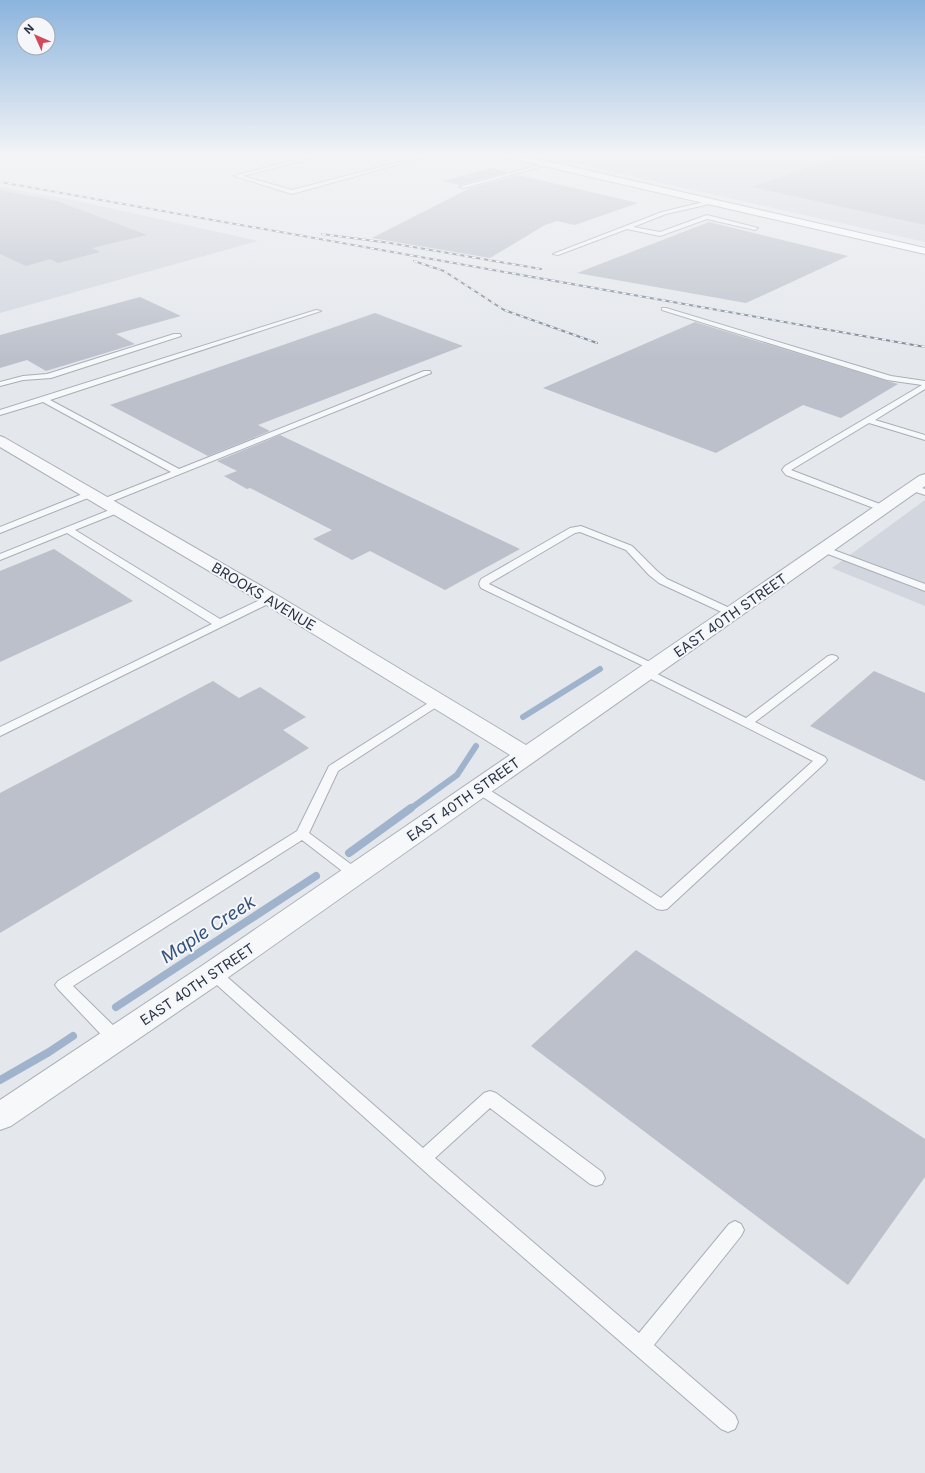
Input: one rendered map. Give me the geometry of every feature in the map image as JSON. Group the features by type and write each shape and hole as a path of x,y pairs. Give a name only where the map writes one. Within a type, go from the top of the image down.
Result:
{"main road":[{"path":"798,222 925,251"}],"street":[{"name":"BROOKS AVENUE","path":"0,441 270,599 526,755"},
{"name":"EAST 40TH STREET","path":"0,1117 213,973 526,755 650,671 882,508 921,486"}],"lane":[{"path":"556,254 639,222"},
{"path":"626,227 660,234 694,222"},
{"path":"728,222 755,228"},
{"path":"664,309 890,378 925,384"},
{"path":"0,413 318,311"},
{"path":"0,384 23,378 48,376 177,336"},
{"path":"0,530 104,502 427,372"},
{"path":"882,508 789,473 786,470 925,384"},
{"path":"43,400 178,472"},
{"path":"868,420 925,438"},
{"path":"0,557 68,530 104,502"},
{"path":"68,530 220,624"},
{"path":"479,789 662,905 821,760 492,590 484,584 485,581 573,530 581,530 629,548 653,573 663,581 732,613"},
{"path":"823,549 925,588"},
{"path":"0,732 270,599"},
{"path":"747,723 832,658"},
{"path":"116,1039 63,985 302,834 333,769 437,702"},
{"path":"302,834 355,874"},
{"path":"213,973 423,1158 728,1422"},
{"path":"423,1158 490,1098 596,1178"},
{"path":"641,1346 735,1230"}],"shaded area":[{"path":"0,222 171,222 258,241 0,313"},
{"path":"835,222 925,222 925,242"},
{"path":"925,500 925,606 832,568"}],"building":[{"path":"0,222 112,222 147,235 92,248 100,252 58,263 50,259 26,266 0,254"},
{"path":"404,222 555,222 545,225 490,258 372,238"},
{"path":"560,222 584,222 575,225"},
{"path":"709,222 848,256 746,303 577,273"},
{"path":"910,222 925,222 925,225"},
{"path":"140,297 181,316 116,334 135,344 46,371 27,360 0,368 0,335"},
{"path":"375,313 463,346 258,425 270,431 208,456 110,405"},
{"path":"695,322 898,384 841,418 803,405 716,453 543,388"},
{"path":"280,435 520,549 445,590 370,551 352,560 313,539 332,530 250,488 247,489 224,476 237,471 217,461"},
{"path":"54,549 133,601 0,662 0,571"},
{"path":"874,671 925,693 925,781 810,726"},
{"path":"213,681 239,698 260,687 306,717 283,730 309,748 0,933 0,793"},
{"path":"636,950 925,1139 925,1177 848,1285 531,1046"}],"waterway":[{"name":"Maple Creek","path":"523,717 600,669"},
{"name":"Maple Creek","path":"410,809 457,775 476,746"},
{"name":"Maple Creek","path":"349,853 411,808"},
{"name":"Maple Creek","path":"116,1007 316,876"},
{"name":"Maple Creek","path":"0,1080 49,1052 73,1036"}],"railway":[{"path":"223,222 925,347"},
{"path":"322,234 390,243 541,269"},
{"path":"414,261 444,271 504,310 597,343"}]}
